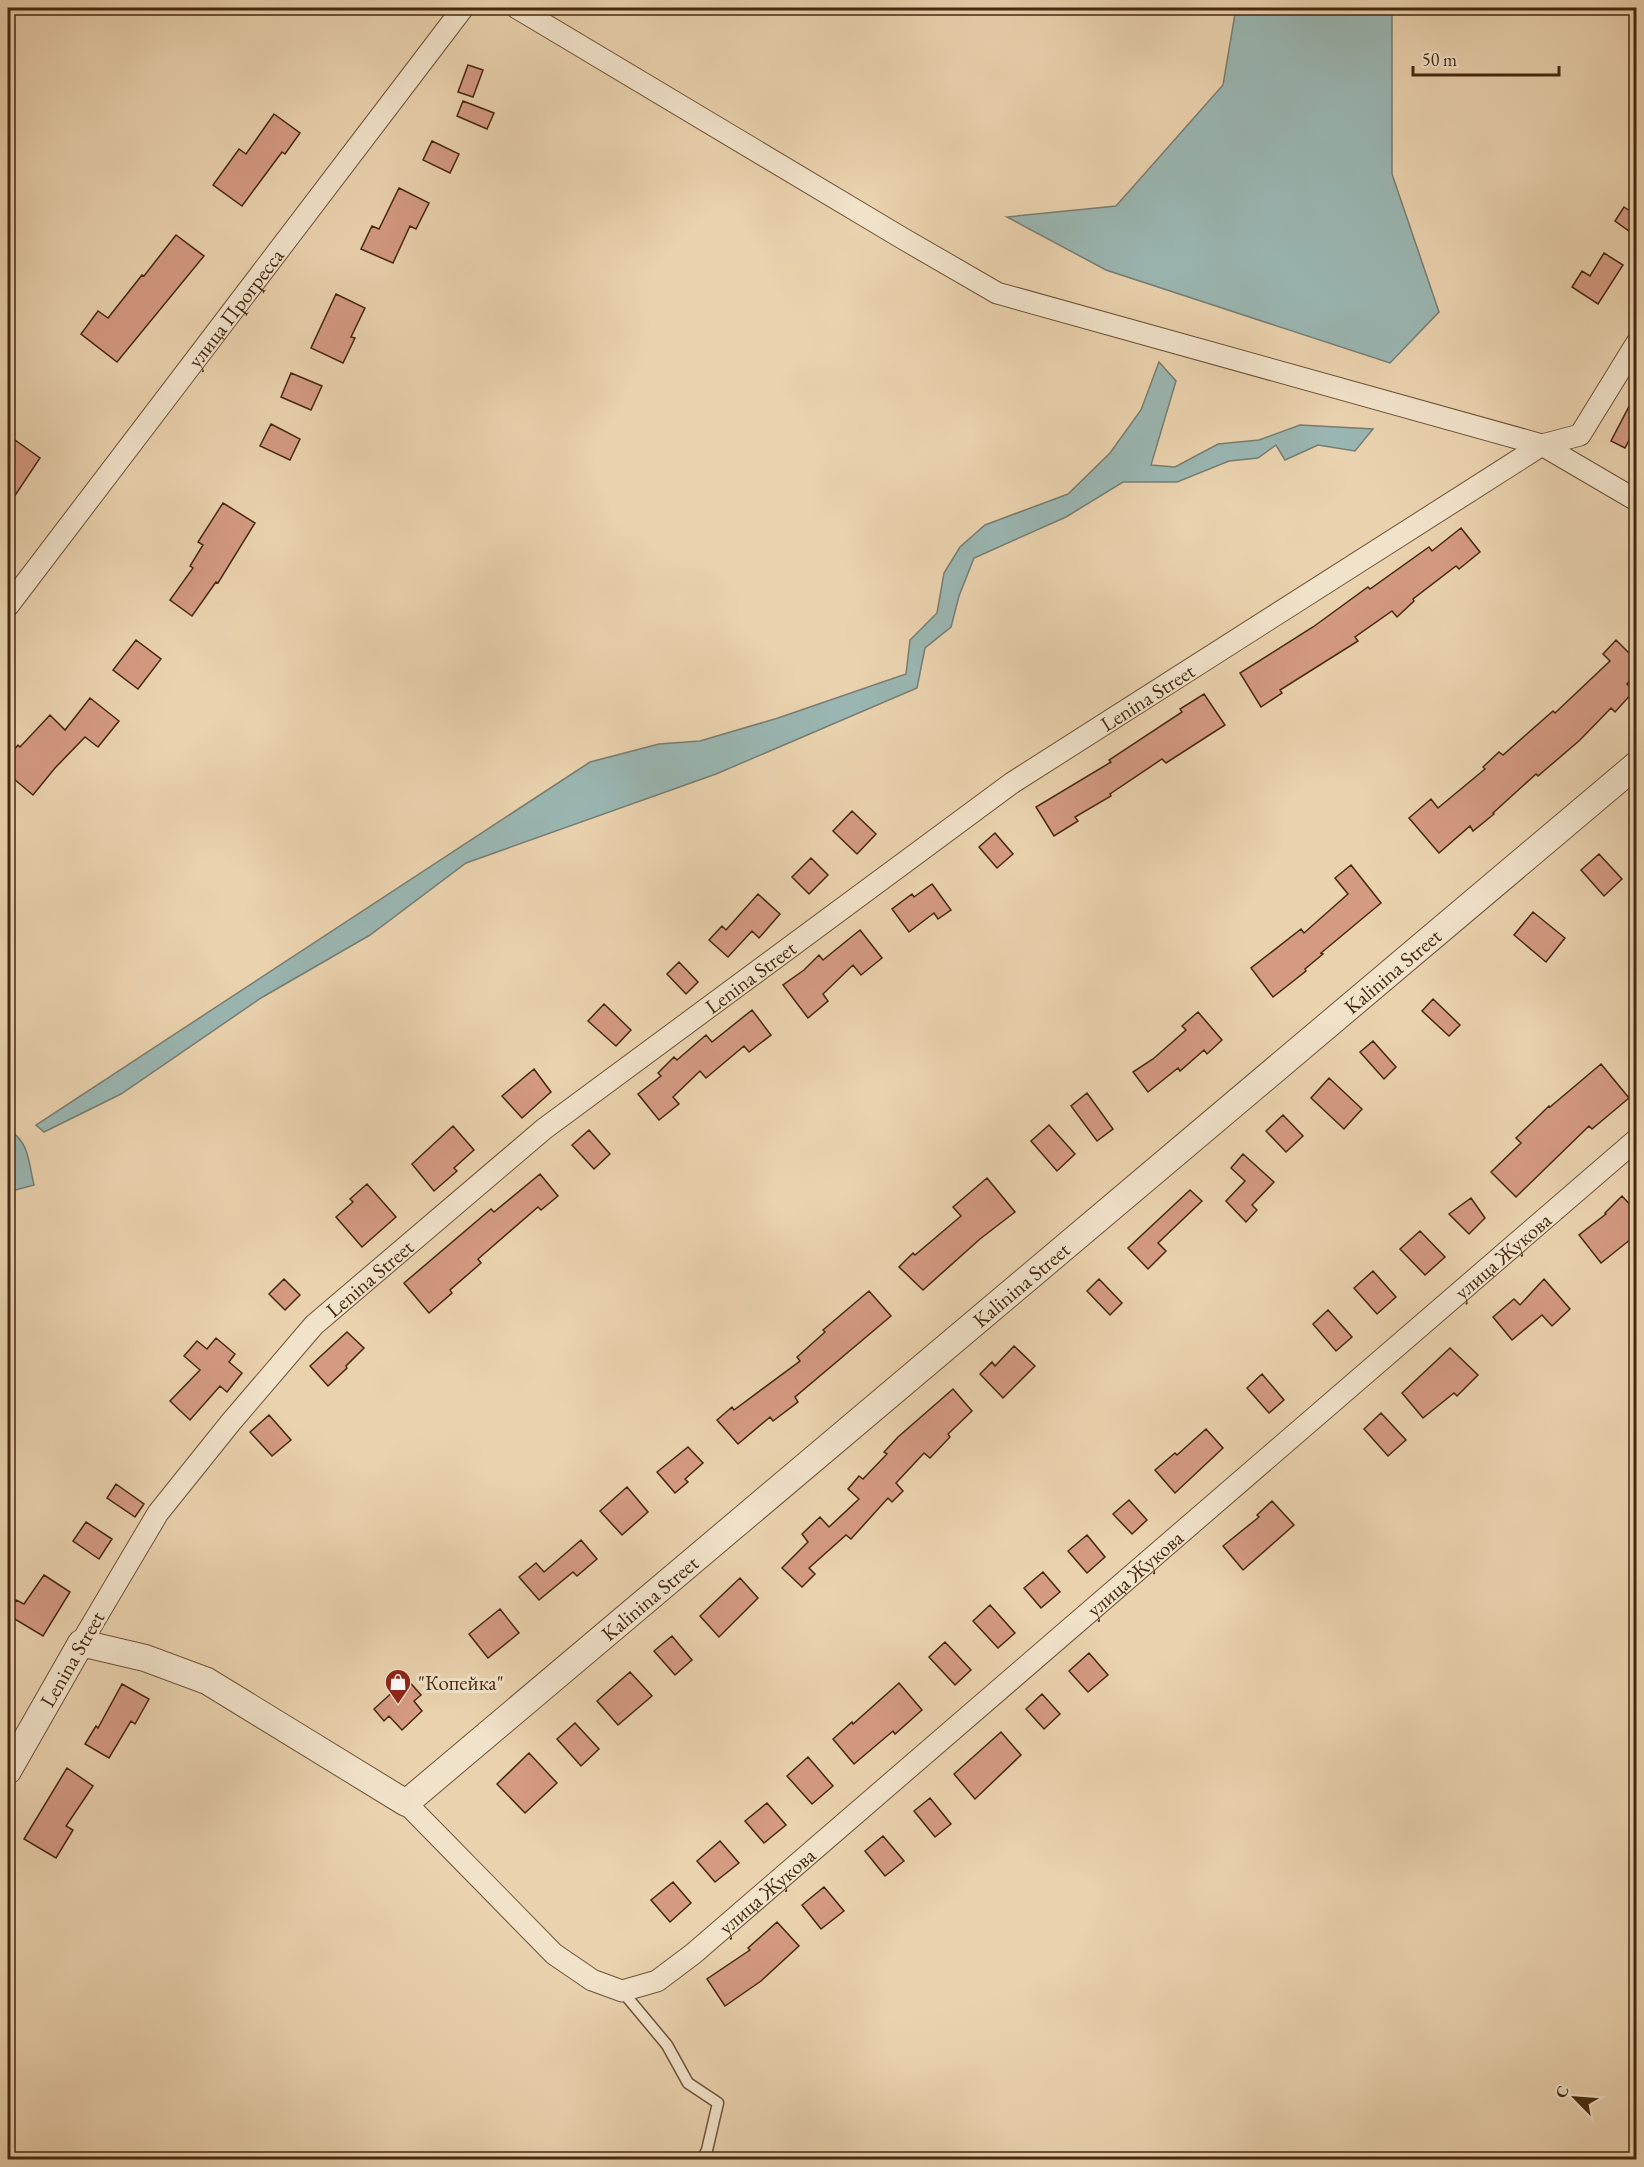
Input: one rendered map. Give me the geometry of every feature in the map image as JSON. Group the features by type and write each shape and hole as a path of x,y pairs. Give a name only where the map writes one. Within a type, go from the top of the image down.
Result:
{"street":[{"name":"улица Прогресса","path":"8,606 463,8"},
{"path":"517,8 997,293 1542,445 1636,500"},
{"name":"Lenina Street","path":"8,1771 158,1513 231,1422 314,1325 544,1129 1012,783 1542,445 1580,435 1636,344"},
{"name":"Kalinina Street","path":"406,1803 1636,765"},
{"name":"улица Жукова","path":"622,1991 657,1980 693,1954 1636,1140"},
{"path":"81,1643 145,1658 207,1681 406,1803 554,1954 592,1980 622,1991"}],"lane":[{"path":"622,1991 667,2045 688,2083 718,2103 707,2150 702,2160"}],"water":[{"path":"1236,8 1392,8 1392,174 1439,312 1390,363 1106,270 1007,217 1116,206 1223,85"},
{"path":"1159,362 1176,381 1151,465 1175,467 1218,444 1259,440 1300,425 1373,429 1355,451 1318,445 1285,460 1276,445 1258,458 1229,461 1177,482 1123,482 1066,517 974,558 959,596 951,627 925,648 917,688 716,774 466,863 370,935 261,998 121,1094 44,1132 36,1125 590,762 659,744 700,741 778,718 906,674 910,640 937,613 944,573 960,547 985,525 1068,494 1110,453 1141,410"},
{"path":"8,1129 15,1134 24,1147 34,1185 8,1192"}],"building":[{"path":"468,65 483,70 473,97 458,92"},
{"path":"463,101 494,113 487,129 457,116"},
{"path":"274,114 300,133 285,154 282,152 242,206 213,185 239,149 246,154"},
{"path":"432,141 459,154 450,173 423,160"},
{"path":"399,188 429,203 416,229 410,226 393,263 361,249 372,226 379,229"},
{"path":"1624,207 1636,215 1636,236 1615,221"},
{"path":"176,235 204,256 117,362 81,334 98,311 108,318"},
{"path":"1604,253 1623,265 1598,304 1572,287 1582,271 1590,276"},
{"path":"336,294 365,308 351,337 355,338 343,363 311,348"},
{"path":"291,373 322,386 311,410 281,397"},
{"path":"1636,393 1636,427 1625,448 1611,441"},
{"path":"271,424 300,439 290,460 260,446"},
{"path":"15,440 40,458 8,506 8,450"},
{"path":"223,503 255,523 218,583 216,582 192,616 170,600 193,568 190,566 203,545 198,542"},
{"path":"1461,528 1480,552 1459,569 1456,566 1413,599 1414,601 1397,617 1392,611 1355,637 1358,641 1280,690 1282,693 1261,707 1240,673 1313,627 1368,587 1370,589 1429,547 1432,551"},
{"path":"136,640 161,659 138,689 113,670"},
{"path":"1616,640 1636,660 1636,674 1627,684 1634,691 1615,712 1611,708 1580,740 1538,776 1536,774 1494,814 1473,831 1470,826 1439,853 1409,818 1431,799 1438,808 1485,769 1483,767 1499,752 1503,755 1553,711 1555,713 1610,661 1603,654"},
{"path":"1204,694 1225,725 1166,763 1162,759 1110,794 1111,796 1075,817 1078,821 1054,836 1036,807 1111,762 1109,760 1182,712 1180,709"},
{"path":"90,698 119,721 98,747 85,737 33,795 8,774 8,757 50,715 65,730"},
{"path":"852,811 876,834 857,854 833,831"},
{"path":"995,833 1013,854 997,868 979,847"},
{"path":"1599,854 1622,879 1604,896 1581,870"},
{"path":"811,858 828,875 809,894 792,877"},
{"path":"1351,865 1381,903 1321,953 1323,954 1305,969 1306,971 1273,997 1251,968 1301,929 1304,933 1348,894 1335,878"},
{"path":"932,884 951,910 938,919 934,913 909,932 892,909 912,894 914,897"},
{"path":"758,894 780,914 759,938 752,931 728,957 709,940 722,926 726,930"},
{"path":"1533,912 1565,938 1546,962 1514,935"},
{"path":"860,930 882,958 861,975 853,965 823,994 828,1001 808,1018 783,985 804,970 819,955 823,960"},
{"path":"679,962 698,982 686,994 667,974"},
{"path":"1433,999 1460,1025 1449,1036 1422,1011"},
{"path":"604,1004 631,1030 616,1046 588,1021"},
{"path":"752,1010 771,1035 749,1052 744,1046 706,1078 700,1071 673,1097 679,1104 659,1120 638,1094 661,1076 658,1073 674,1057 677,1060 706,1035 712,1042"},
{"path":"1198,1012 1222,1040 1207,1054 1204,1050 1180,1071 1178,1068 1148,1092 1133,1072 1153,1059 1186,1030 1182,1026"},
{"path":"1373,1041 1396,1067 1384,1079 1360,1052"},
{"path":"1601,1064 1629,1098 1592,1129 1589,1126 1516,1197 1491,1172 1521,1143 1516,1138 1549,1106"},
{"path":"534,1069 551,1092 522,1118 502,1096"},
{"path":"1329,1078 1362,1109 1344,1129 1311,1098"},
{"path":"1087,1093 1113,1129 1097,1141 1071,1106"},
{"path":"1283,1115 1303,1136 1286,1152 1266,1131"},
{"path":"1049,1125 1075,1154 1057,1171 1031,1141"},
{"path":"453,1126 474,1150 454,1168 457,1171 434,1191 412,1164"},
{"path":"589,1130 610,1154 594,1169 572,1145"},
{"path":"1243,1154 1274,1182 1252,1205 1257,1210 1246,1222 1226,1201 1245,1181 1231,1168"},
{"path":"540,1174 558,1196 541,1210 538,1207 478,1259 481,1263 450,1290 452,1293 429,1313 404,1283 491,1209 494,1212"},
{"path":"987,1178 1015,1212 980,1239 923,1290 899,1267 913,1253 915,1255 961,1216 953,1207"},
{"path":"367,1184 396,1217 362,1247 336,1217 353,1202 350,1199"},
{"path":"1190,1190 1202,1201 1158,1243 1166,1251 1148,1269 1128,1248"},
{"path":"1622,1196 1636,1211 1636,1235 1601,1263 1579,1235 1606,1214"},
{"path":"1471,1198 1485,1218 1469,1234 1449,1214"},
{"path":"1420,1231 1445,1257 1425,1275 1400,1249"},
{"path":"1373,1271 1396,1297 1377,1314 1354,1288"},
{"path":"284,1279 300,1295 285,1310 269,1294"},
{"path":"1099,1279 1122,1303 1110,1315 1087,1291"},
{"path":"1544,1279 1570,1309 1552,1326 1542,1315 1512,1340 1493,1317 1514,1299 1520,1305"},
{"path":"869,1291 891,1316 795,1397 798,1402 773,1421 770,1417 738,1444 717,1420 732,1407 734,1410 800,1361 797,1357 825,1332 823,1330"},
{"path":"1328,1310 1352,1337 1336,1351 1313,1324"},
{"path":"347,1332 364,1348 328,1386 310,1366"},
{"path":"216,1338 235,1354 229,1362 242,1373 227,1392 220,1386 190,1420 170,1401 200,1370 184,1356 197,1341 207,1349"},
{"path":"1014,1346 1035,1366 1003,1398 980,1374 992,1362 995,1366"},
{"path":"1450,1348 1478,1375 1457,1396 1454,1393 1423,1418 1402,1393"},
{"path":"1262,1374 1284,1400 1269,1413 1247,1388"},
{"path":"953,1389 972,1411 948,1434 950,1437 930,1458 924,1453 896,1483 903,1491 892,1502 888,1498 851,1539 846,1535 809,1568 815,1574 802,1587 782,1568 808,1542 802,1534 820,1517 829,1527 859,1499 848,1489 859,1476 863,1479 887,1454 884,1452 898,1437"},
{"path":"1381,1413 1406,1440 1388,1456 1364,1429"},
{"path":"269,1415 291,1440 272,1456 250,1432"},
{"path":"1206,1429 1223,1448 1175,1493 1155,1470 1175,1453 1177,1455"},
{"path":"688,1447 703,1463 685,1479 688,1482 675,1493 657,1472"},
{"path":"116,1484 144,1504 135,1517 107,1498"},
{"path":"627,1487 648,1512 622,1535 600,1511"},
{"path":"1129,1500 1147,1520 1132,1534 1113,1514"},
{"path":"1272,1501 1294,1525 1243,1570 1223,1546 1259,1517 1257,1515"},
{"path":"86,1522 112,1539 99,1559 73,1541"},
{"path":"1087,1535 1105,1557 1087,1573 1068,1551"},
{"path":"581,1540 597,1559 577,1576 573,1572 539,1600 519,1577 536,1563 544,1572"},
{"path":"1043,1572 1060,1592 1041,1608 1024,1588"},
{"path":"44,1575 70,1592 43,1636 8,1615 16,1600 24,1604"},
{"path":"740,1578 758,1598 719,1637 700,1616"},
{"path":"990,1605 1015,1633 998,1648 973,1621"},
{"path":"500,1609 519,1633 488,1658 469,1634"},
{"path":"672,1636 692,1660 675,1675 654,1651"},
{"path":"945,1642 971,1670 955,1685 929,1657"},
{"path":"1089,1653 1108,1675 1088,1692 1069,1671"},
{"path":"630,1672 652,1696 618,1725 597,1701"},
{"name":"\"Копейка\"","path":"407,1679 421,1695 414,1701 422,1711 402,1730 389,1716 384,1721 374,1709"},
{"path":"899,1683 922,1710 895,1734 893,1731 854,1764 833,1739"},
{"path":"122,1684 149,1699 135,1724 131,1721 109,1758 85,1744 96,1726 98,1728"},
{"path":"1042,1694 1060,1714 1044,1729 1026,1709"},
{"path":"575,1723 599,1749 581,1766 557,1739"},
{"path":"1001,1732 1021,1755 975,1799 954,1774"},
{"path":"529,1753 557,1783 525,1813 497,1784"},
{"path":"808,1757 833,1786 812,1804 787,1776"},
{"path":"67,1768 93,1786 66,1826 73,1830 56,1858 24,1839"},
{"path":"930,1798 951,1824 935,1837 914,1811"},
{"path":"767,1803 786,1825 764,1843 745,1821"},
{"path":"883,1836 904,1861 885,1876 865,1851"},
{"path":"720,1841 739,1863 715,1882 697,1861"},
{"path":"673,1882 691,1903 670,1922 651,1900"},
{"path":"824,1887 844,1911 821,1929 802,1905"},
{"path":"777,1922 799,1946 761,1981 725,2006 707,1979 750,1950 748,1948"}],"place":[{"name":"\"Копейка\"","path":"398,1705"}]}
